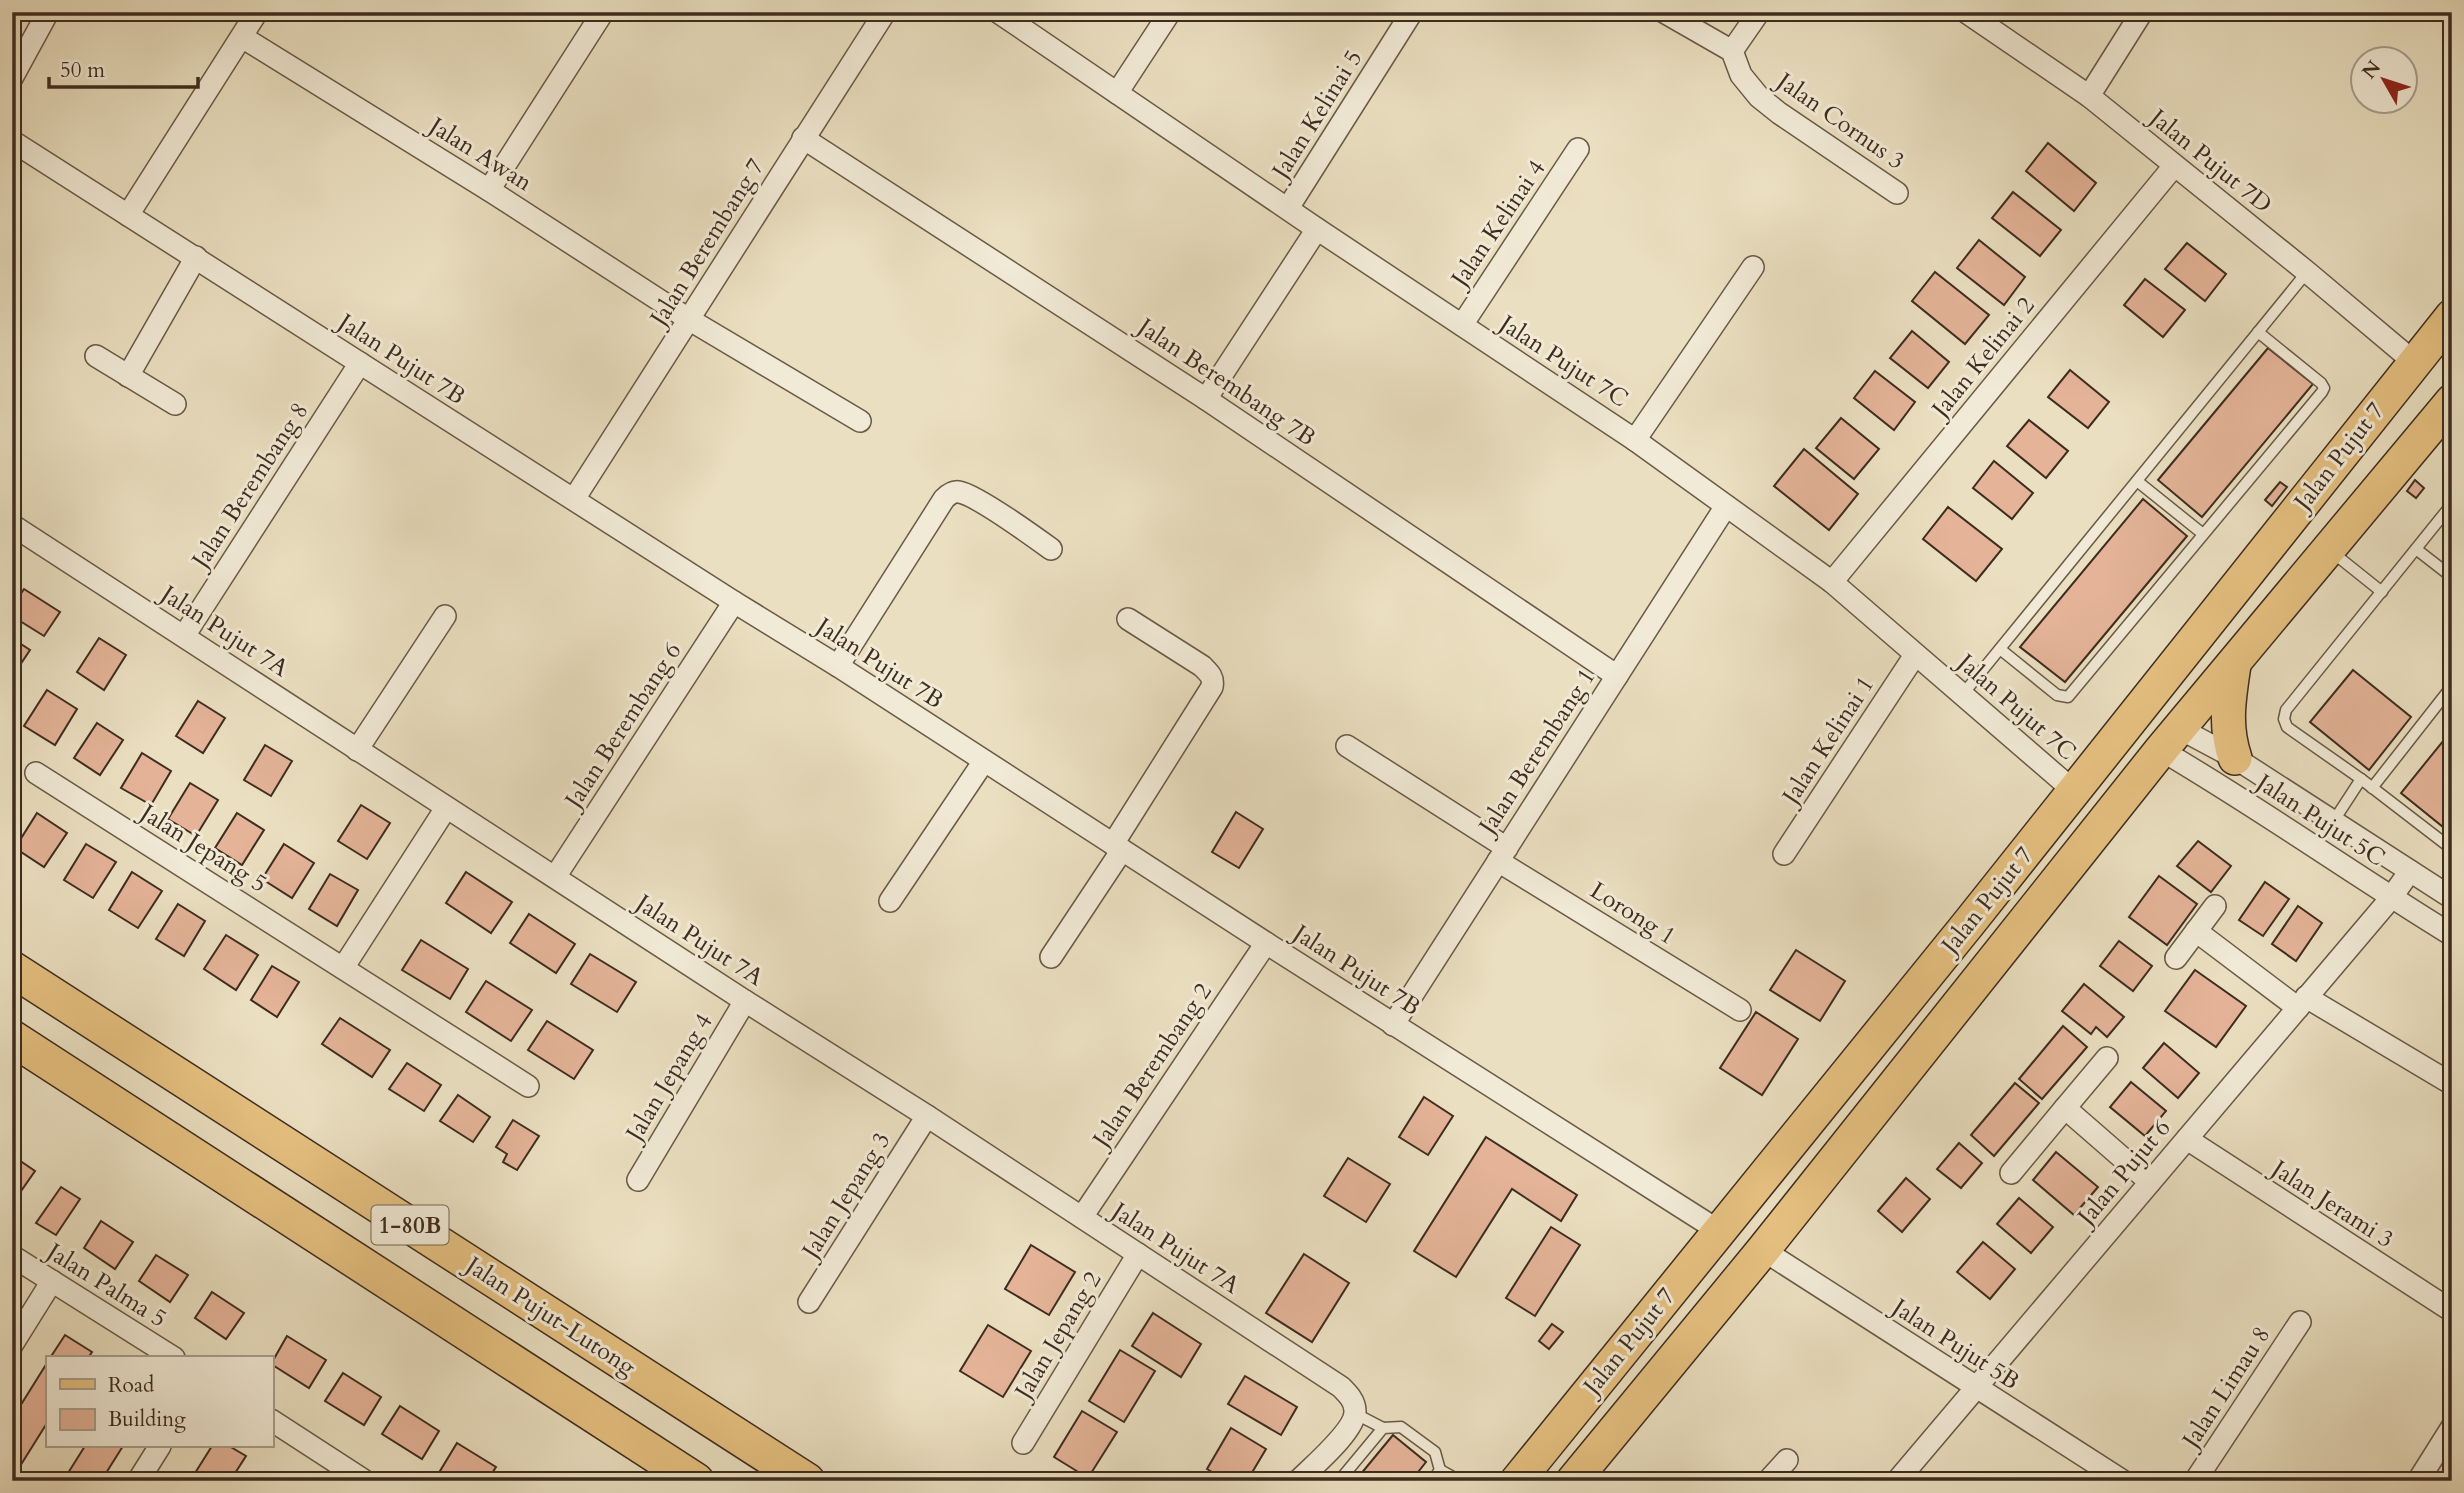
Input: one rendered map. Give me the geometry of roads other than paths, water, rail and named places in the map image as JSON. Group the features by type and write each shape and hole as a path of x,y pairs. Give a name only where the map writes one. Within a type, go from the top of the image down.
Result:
{"highway":[{"name":"Jalan Pujut-Lutong","path":"12,969 807,1481"},
{"path":"12,1038 696,1481"}],"main road":[{"name":"Jalan Pujut 7","path":"1517,1481 1969,923 2452,316"},
{"name":"Jalan Pujut 7","path":"1573,1481 1763,1250 2169,741 2452,401"},
{"path":"2234,665 2227,708 2230,741 2235,758"},
{"path":"1969,923 2014,885 2132,738 2139,734 2169,741"}],"street":[{"path":"12,78 47,12"},
{"path":"128,215 257,12"},
{"path":"489,190 603,12"},
{"name":"Jalan Berembang 7","path":"574,499 885,12"},
{"name":"Jalan Pujut 7C","path":"998,12 1317,229 1635,440 1832,582 2074,791"},
{"path":"1117,93 1170,12"},
{"name":"Jalan Kelinai 5","path":"1288,208 1412,12"},
{"path":"1664,12 1732,51 1759,12"},
{"name":"Jalan Pujut 7D","path":"1966,12 2088,96 2414,362"},
{"path":"2088,96 2142,12"},
{"name":"Jalan Awan","path":"242,37 489,190 690,320 860,421"},
{"name":"Jalan Cornus 3","path":"1732,51 1741,75 1759,97 1897,193"},
{"name":"Jalan Berembang 7B","path":"803,138 1206,399 1617,676"},
{"name":"Jalan Pujut 7B","path":"12,141 1719,1231"},
{"name":"Jalan Kelinai 4","path":"1462,325 1578,149"},
{"name":"Jalan Kelinai 2","path":"1832,582 2174,166"},
{"path":"1206,399 1317,229"},
{"path":"128,376 196,257"},
{"path":"1635,440 1753,267"},
{"path":"96,356 175,404"},
{"name":"Jalan Berembang 8","path":"184,636 360,363"},
{"path":"838,666 950,493 958,492 974,499 1052,549"},
{"name":"Jalan Berembang 1","path":"1393,1025 1726,506"},
{"name":"Jalan Pujut 7A","path":"12,525 1341,1387 1355,1409"},
{"name":"Jalan Berembang 6","path":"555,877 734,602"},
{"path":"357,750 445,615"},
{"path":"1051,957 1212,687 1211,675 1202,666 1128,619"},
{"name":"Jalan Kelinai 1","path":"1784,854 1915,655"},
{"name":"Jalan Pujut 5C","path":"2169,741 2188,733 2235,758 2452,898"},
{"name":"Jalan Pujut 5C","path":"2169,741 2390,898 2452,935"},
{"name":"Lorong 1","path":"1347,746 1502,854 1740,1010"},
{"path":"890,901 984,761"},
{"name":"Jalan Jepang 5","path":"36,773 528,1086"},
{"path":"343,968 446,808"},
{"path":"2318,848 2333,822"},
{"name":"Jalan Pujut 6","path":"1897,1481 2410,872"},
{"path":"2176,958 2215,906"},
{"path":"2196,931 2302,1002 2452,1084"},
{"name":"Jalan Berembang 2","path":"1082,1217 1266,943"},
{"name":"Jalan Jepang 4","path":"638,1180 745,1001"},
{"path":"2011,1173 2107,1058"},
{"path":"2065,1108 2150,1182"},
{"name":"Jalan Jepang 3","path":"809,1302 927,1116"},
{"name":"Jalan Jerami 3","path":"2187,1139 2452,1311"},
{"name":"Jalan Pujut 5B","path":"1763,1250 2123,1481"},
{"name":"Jalan Jepang 2","path":"1023,1443 1138,1254"},
{"name":"Jalan Palma 5","path":"12,1256 171,1356"},
{"path":"12,1345 52,1281"},
{"name":"Jalan Limau 8","path":"2195,1481 2300,1322"},
{"path":"1298,1481 1350,1427 1355,1409"},
{"path":"273,1421 360,1479"},
{"path":"2417,1481 2452,1427"},
{"path":"138,1481 159,1448"},
{"path":"1768,1481 1787,1460"}],"lane":[{"path":"1963,694 2306,272"},
{"path":"2000,649 2057,695 2068,697 2324,388 2258,331"},
{"path":"2137,481 2203,534"},
{"path":"2451,849 2361,779 2287,727 2284,719 2286,710 2452,504"},
{"path":"2416,549 2452,577"},
{"path":"2330,550 2382,592"},
{"path":"2372,788 2452,686"},
{"path":"2333,822 2361,779"},
{"path":"1355,1409 1383,1428 1401,1427 1435,1452 1440,1471 1460,1481"},
{"path":"1339,1481 1383,1428"},
{"path":"1432,1481 1440,1471"}]}
